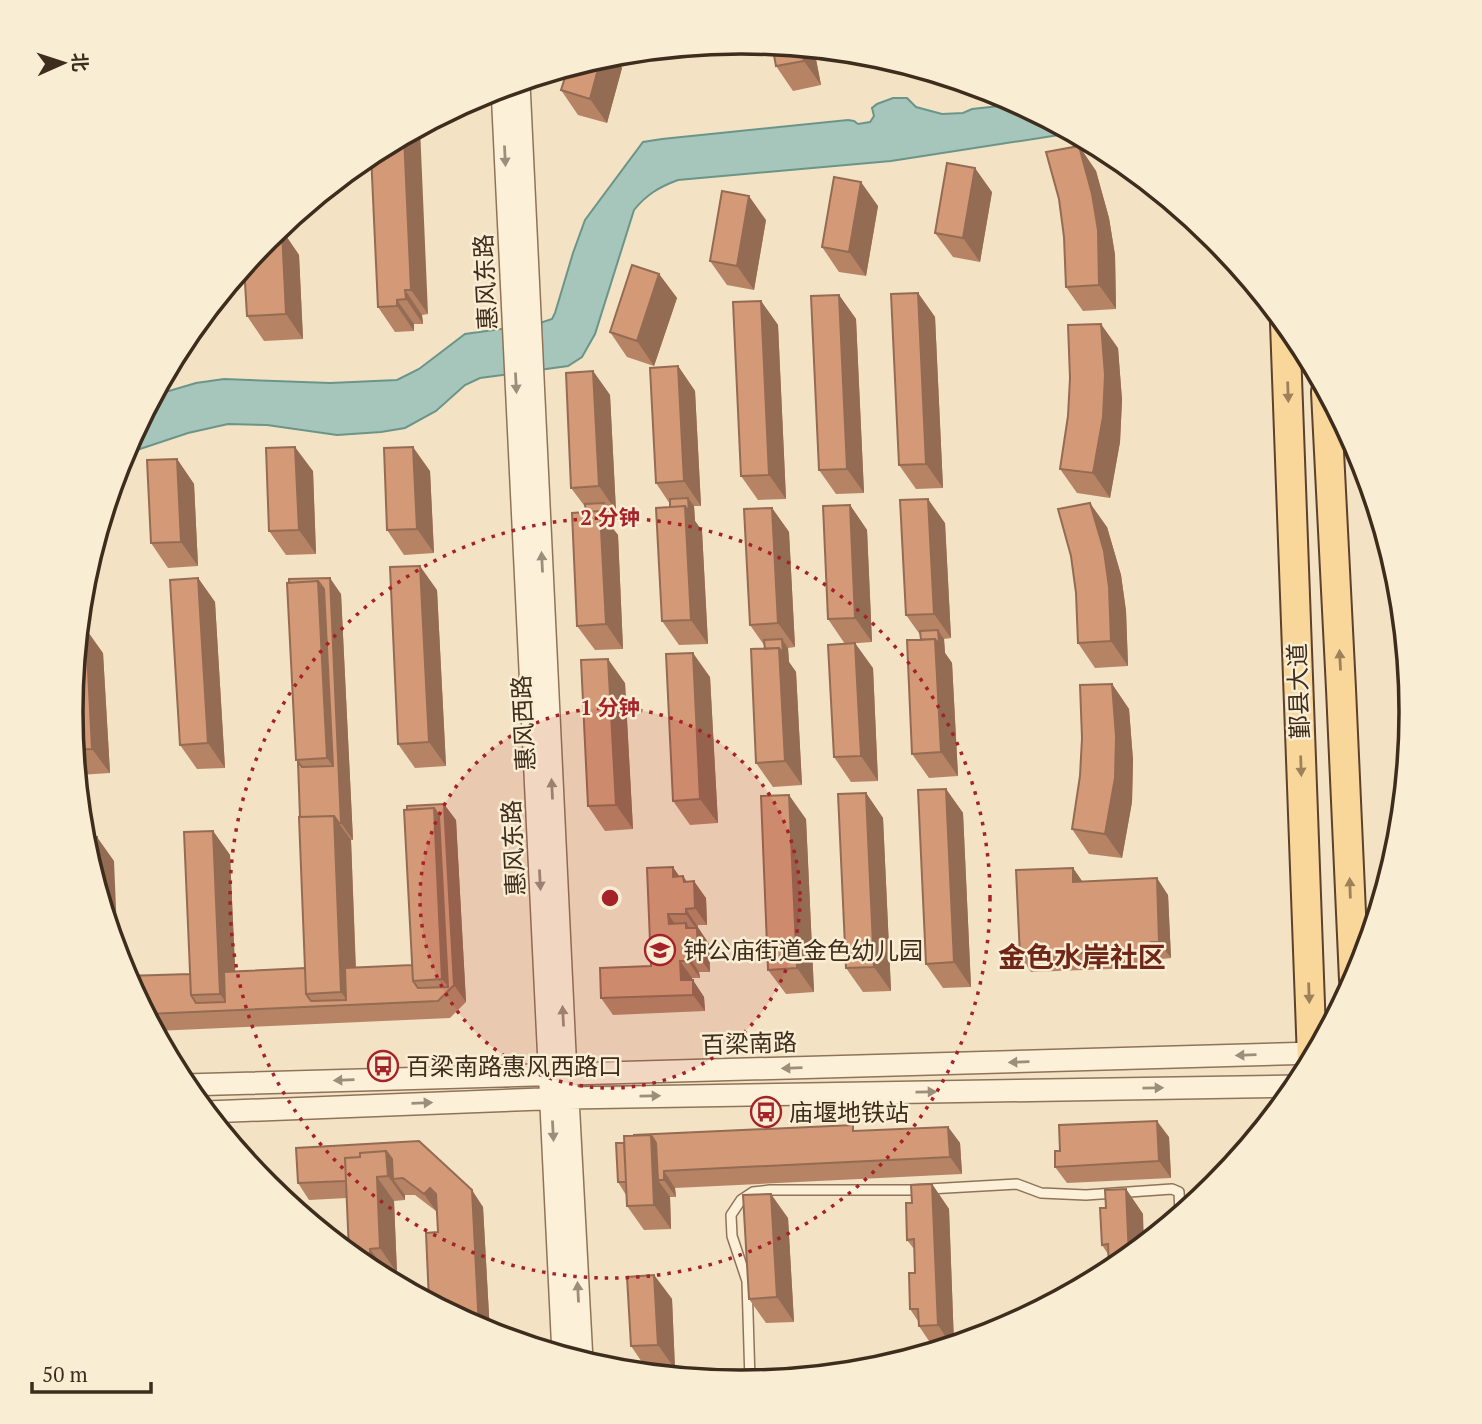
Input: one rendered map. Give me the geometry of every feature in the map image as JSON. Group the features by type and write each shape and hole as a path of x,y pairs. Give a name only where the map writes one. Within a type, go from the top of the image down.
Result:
{"main road":[{"name":"鄞县大道","path":"1286,344 1312,1038"},
{"name":"鄞县大道","path":"1327,414 1353,954"}],"street":[{"name":"惠风西路","path":"519,93 558,1074"},
{"name":"惠风东路","path":"503,99 560,1098 563,1345"},
{"name":"百梁南路","path":"199,1085 1302,1055"},
{"name":"百梁南路","path":"219,1112 560,1098 1281,1086"},
{"path":"560,1098 581,1349"}],"lane":[{"path":"750,1370 747,1282 732,1236 732,1215 741,1200 753,1192 911,1190 1017,1184 1041,1193 1086,1195 1172,1189 1179,1192 1179,1203"}],"water":[{"path":"893,98 907,98 916,107 942,114 998,106 1057,135 891,161 678,180 653,192 634,210 595,334 582,357 568,366 480,378 465,385 436,411 405,428 337,435 267,425 228,424 188,433 138,450 166,392 196,383 224,379 330,383 397,380 419,369 465,334 537,324 552,319 585,220 643,142 848,120 858,124 870,122 874,116 872,108"}],"building":[{"path":"774,56 804,58 804,61 776,66"},
{"path":"598,71 590,99 561,90 565,79"},
{"path":"404,147 411,290 405,290 406,299 397,300 397,306 378,307 372,168"},
{"path":"1080,148 1098,230 1099,285 1066,287 1059,199 1046,152"},
{"path":"947,163 975,168 963,238 935,233"},
{"path":"834,177 861,182 849,252 822,247"},
{"path":"722,191 749,196 737,266 710,261"},
{"path":"283,241 286,314 247,316 245,279"},
{"path":"632,265 659,274 637,341 610,332"},
{"path":"918,293 926,464 899,465 891,294"},
{"path":"839,295 847,469 819,470 811,296"},
{"path":"761,301 769,475 741,476 733,302"},
{"path":"1101,324 1105,375 1103,417 1093,473 1060,469 1068,416 1068,325"},
{"path":"678,366 684,481 656,483 650,368"},
{"path":"593,371 599,486 571,488 566,373"},
{"path":"295,447 299,530 269,531 266,448"},
{"path":"413,447 417,529 387,530 384,448"},
{"path":"177,459 181,542 151,543 147,460"},
{"path":"688,498 689,512 685,506 670,507 670,499"},
{"path":"928,499 934,614 906,615 900,500"},
{"path":"604,503 604,517 600,511 586,512 585,504"},
{"path":"1090,503 1104,551 1109,587 1111,641 1078,643 1071,556 1058,509"},
{"path":"850,505 855,618 828,619 823,506"},
{"path":"685,506 691,620 662,621 656,508"},
{"path":"772,508 778,623 750,625 744,509"},
{"path":"600,511 606,624 577,626 572,513"},
{"path":"420,566 429,742 398,744 390,567"},
{"path":"198,578 208,743 180,745 170,580"},
{"path":"330,578 341,823 334,816 300,817 298,762 302,767 333,766 324,589 318,581 289,583 289,579"},
{"path":"318,581 327,758 296,760 287,583"},
{"path":"938,630 939,644 935,639 921,640 920,631"},
{"path":"782,639 783,653 779,648 765,649 764,640"},
{"path":"935,639 941,752 912,754 907,640"},
{"path":"855,643 861,756 834,757 828,645"},
{"path":"87,648 92,749 85,749 83,712"},
{"path":"779,648 785,761 756,763 751,649"},
{"path":"693,653 700,799 673,801 666,654"},
{"path":"608,659 616,805 588,806 581,660"},
{"path":"1112,684 1116,736 1115,778 1105,834 1072,829 1080,776 1080,685"},
{"path":"946,789 954,962 926,964 918,790"},
{"path":"866,793 874,967 846,968 838,794"},
{"path":"789,795 797,968 768,970 761,796"},
{"path":"444,804 454,985 438,1001 157,1014 138,976 190,974 191,995 196,1003 225,1002 224,972 305,968 306,994 311,1001 346,1000 345,968 412,965 413,981 418,988 448,987 439,816 434,808 407,810 407,806"},
{"path":"434,808 442,979 413,981 404,810"},
{"path":"334,816 341,992 306,994 299,817"},
{"path":"213,831 220,994 191,995 184,832"},
{"path":"673,867 673,877 683,876 684,882 694,881 695,908 686,909 686,914 668,914 669,924 686,923 686,928 697,928 698,955 688,955 688,961 680,961 681,980 693,980 693,995 601,998 600,968 651,966 647,868"},
{"path":"1073,868 1073,882 1157,878 1159,942 1151,942 1151,950 1020,956 1016,870"},
{"path":"1157,1121 1159,1161 1055,1167 1055,1151 1060,1151 1059,1125"},
{"path":"853,1125 853,1131 948,1127 950,1157 664,1171 664,1180 658,1180 656,1143 651,1135 633,1135"},
{"path":"651,1135 654,1205 627,1206 624,1136"},
{"path":"419,1141 472,1190 478,1315 429,1291 426,1233 438,1232 436,1194 430,1188 424,1194 403,1178 393,1179 392,1159 386,1151 360,1153 360,1157 345,1158 346,1181 298,1183 296,1148"},
{"path":"616,1143 624,1143 626,1182 618,1182"},
{"path":"386,1151 388,1176 377,1177 380,1248 370,1249 370,1255 348,1239 345,1158 360,1157 360,1153"},
{"path":"932,1184 938,1325 919,1326 918,1309 910,1309 909,1273 915,1273 914,1239 907,1240 906,1203 912,1203 911,1185"},
{"path":"1126,1189 1128,1243 1108,1257 1108,1244 1102,1245 1100,1208 1106,1208 1105,1190"},
{"path":"771,1194 777,1297 749,1299 743,1195"},
{"path":"654,1275 658,1345 631,1346 627,1277"}],"place":[{"name":"钟公庙街道金色幼儿园","path":"660,950"},
{"name":"百梁南路惠风西路口","path":"383,1066"},
{"name":"庙堰地铁站","path":"766,1112"}],"district":[{"name":"金色水岸社区","path":"1082,956"}]}
